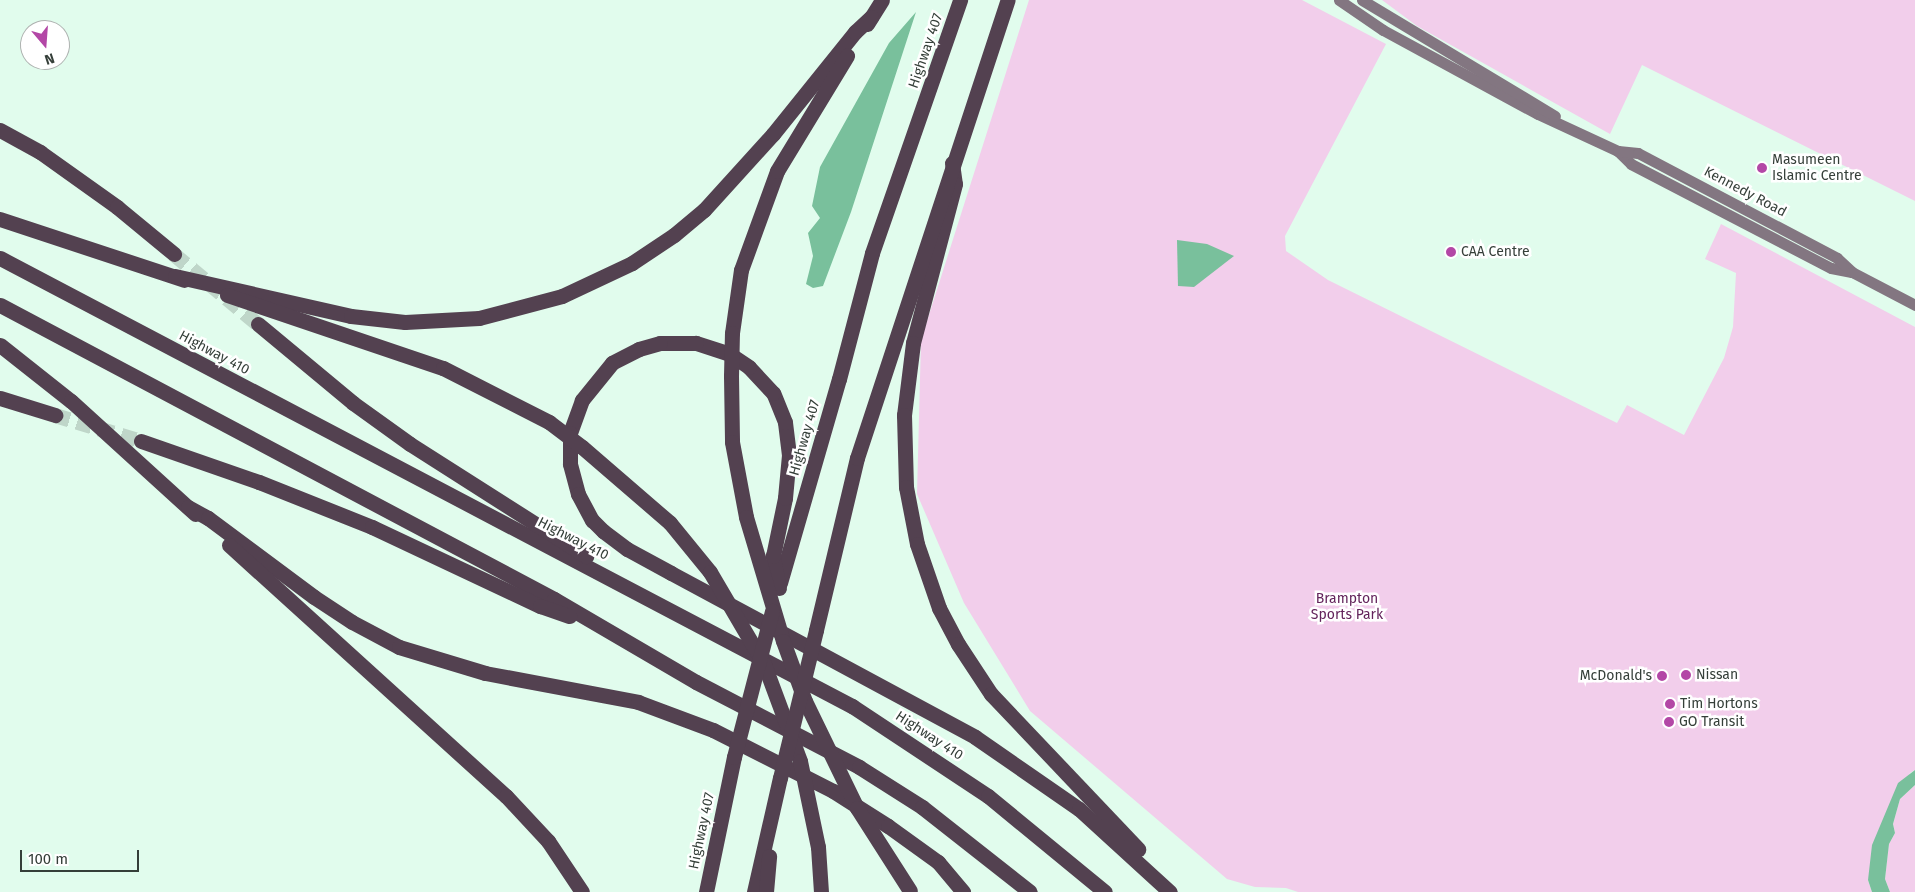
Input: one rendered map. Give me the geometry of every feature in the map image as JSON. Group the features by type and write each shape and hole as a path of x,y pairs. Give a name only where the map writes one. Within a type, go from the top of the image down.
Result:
{"highway":[{"path":"882,0 777,171 741,270 732,333 732,442 746,517 782,641 805,701 857,808 910,892"},
{"name":"Highway 407","path":"706,892 734,757 772,611 872,253 960,0"},
{"path":"754,892 857,458 952,163 1008,0"},
{"path":"175,276 351,316 405,322 479,318 562,296 632,264 674,235 704,210 773,134 855,32 872,17"},
{"path":"0,130 40,152 117,207 174,254"},
{"path":"952,163 955,184 913,344 904,415 906,487 917,544 939,608 958,644 992,694 1178,892"},
{"path":"0,219 175,276 443,368 549,422 582,447 670,523 710,572 764,664 800,761 818,847 821,892"},
{"name":"Highway 410","path":"0,258 397,468 608,575 852,706 921,749 993,799 1105,892"},
{"path":"0,306 554,599 592,624 860,767 922,808 1030,892"},
{"path":"258,324 353,403 410,444 579,550 608,575"},
{"path":"779,588 773,556 785,498 789,455 784,422 772,393 749,367 730,354 696,343 660,343 639,349 612,363 601,373 582,400 570,433 570,464 578,494 603,531 627,549 671,574 975,737 1079,809 1170,892"},
{"path":"0,345 71,401 506,796 548,841 582,892"},
{"path":"0,398 55,415"},
{"path":"141,441 259,482 363,523 540,606 592,624"},
{"path":"188,507 208,518 314,597 352,622 399,647 485,673 646,704 713,730 833,791 888,826 938,862 963,892"},
{"path":"766,892 770,862 767,835"}],"main road":[{"name":"Kennedy Road","path":"1339,0 1398,38 1538,114 1618,151 1631,164 1831,268 1852,272 1915,305"},
{"name":"Kennedy Road","path":"1362,0 1541,106 1571,128"}],"green space":[{"name":"Brampton Sports Park","path":"1029,0 1302,0 1386,44 1285,236 1286,251 1328,280 1617,423 1627,405 1684,435 1724,358 1733,327 1736,273 1705,259 1721,224 1915,327 1915,770 1910,773 1868,880 1872,892 1298,892 1286,888 1255,887 1227,879 1030,711 964,603 917,494 921,340"},
{"path":"1382,0 1915,0 1915,201 1642,65 1610,134 1417,26"},
{"path":"1915,785 1915,892 1890,892 1885,879 1889,844 1895,833 1893,824 1900,799"}],"shaded area":[{"path":"916,12 851,212 823,286 813,288 806,284 813,256 808,233 820,218 812,206 820,167 889,43"},
{"path":"1177,240 1207,244 1234,256 1194,287 1178,286"},
{"path":"1915,770 1915,785 1900,799 1893,824 1895,833 1889,844 1885,879 1890,892 1872,892 1868,880 1872,845 1898,783"}],"tunnel":[{"path":"174,254 258,324"},
{"path":"55,415 141,441"}],"place":[{"name":"Masumeen Islamic Centre","path":"1762,168"},
{"name":"CAA Centre","path":"1451,252"},
{"name":"Nissan","path":"1686,675"},
{"name":"McDonald's","path":"1662,676"},
{"name":"Tim Hortons","path":"1670,704"},
{"name":"GO Transit","path":"1669,722"}]}
